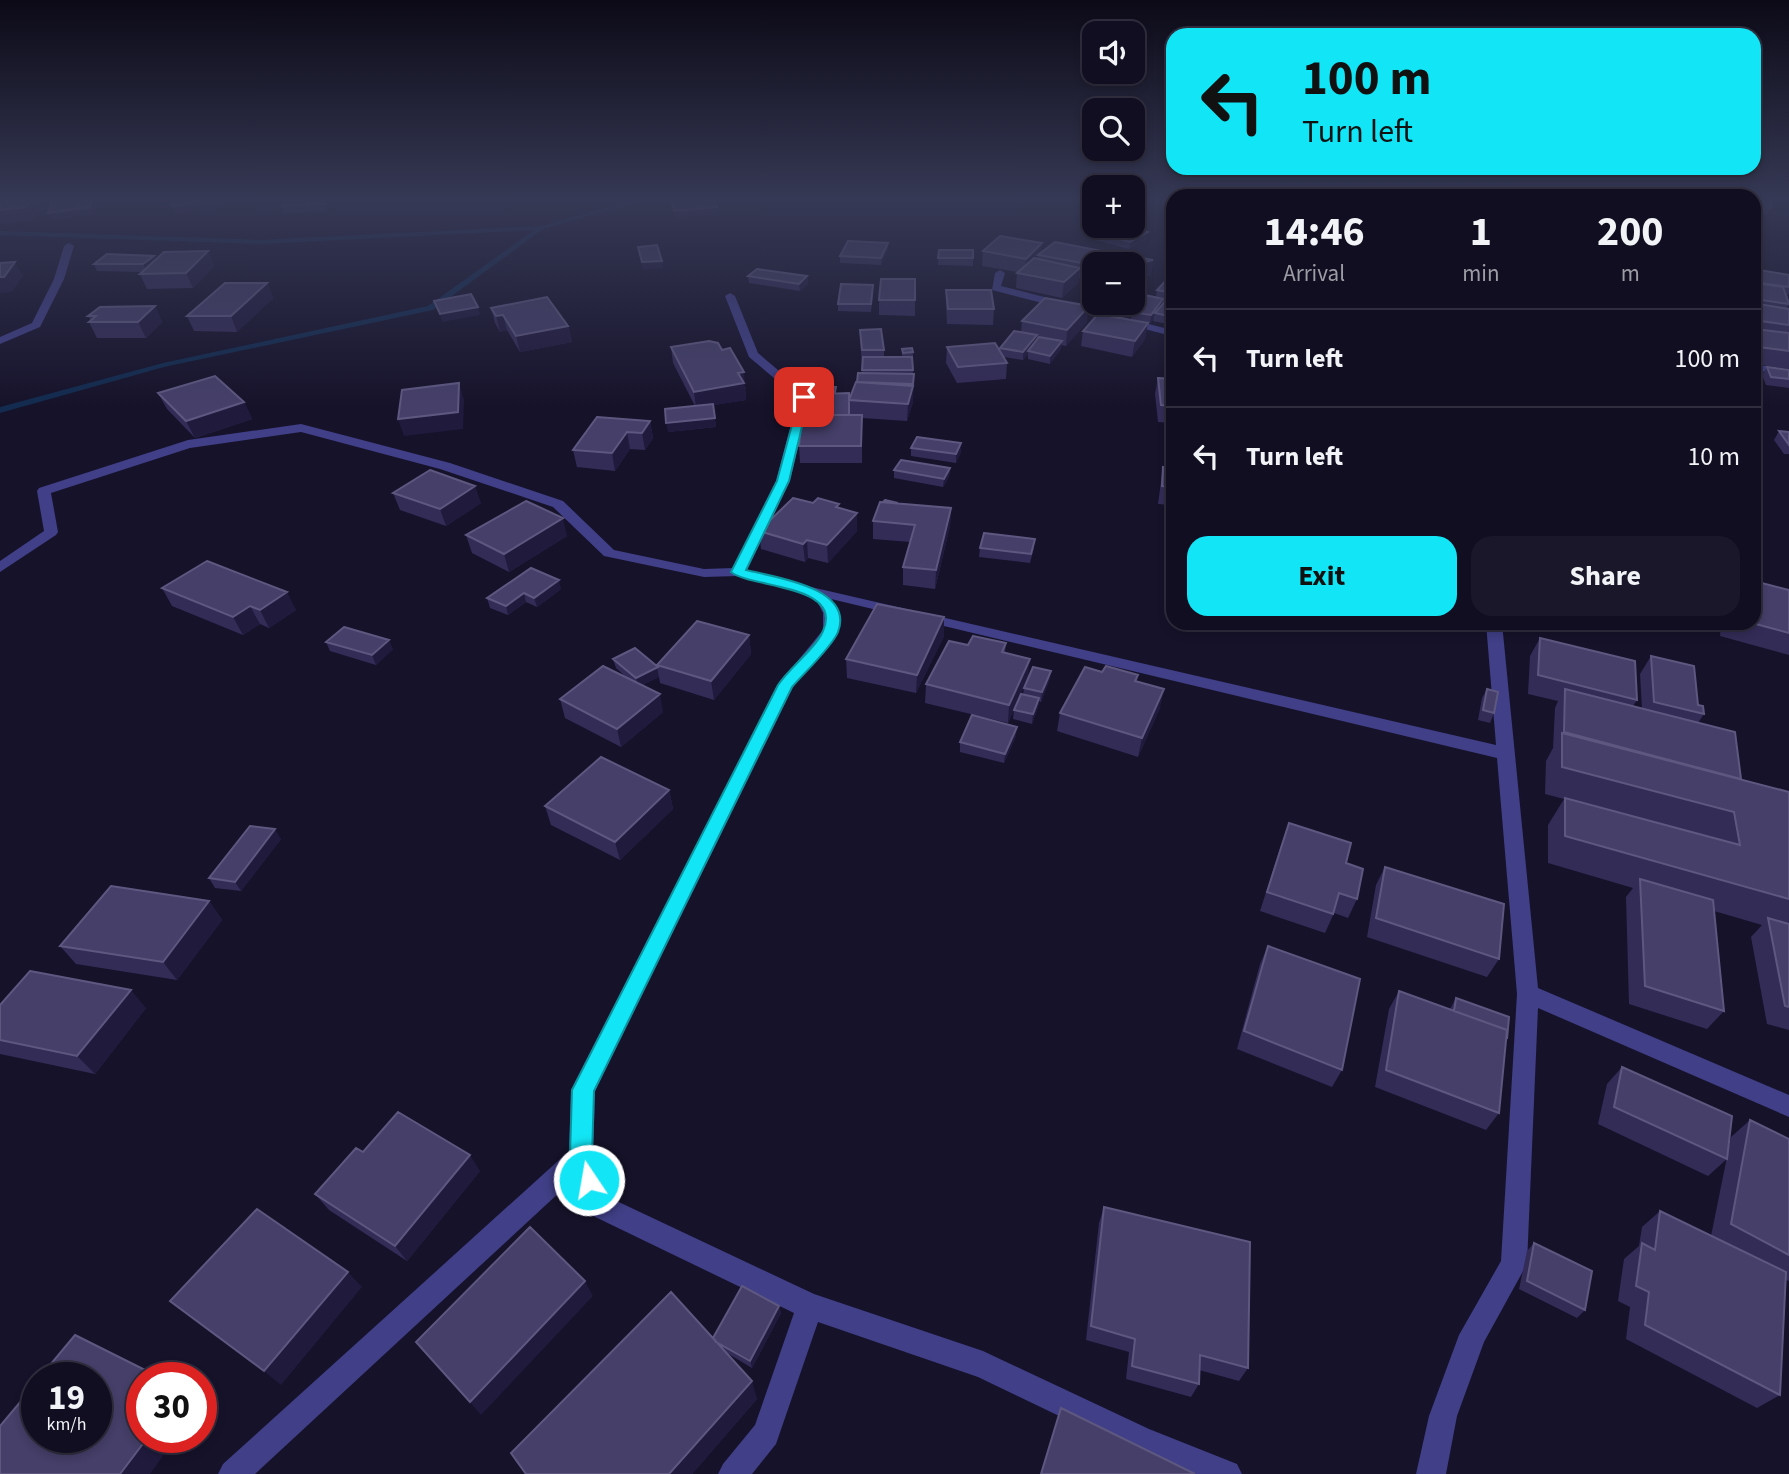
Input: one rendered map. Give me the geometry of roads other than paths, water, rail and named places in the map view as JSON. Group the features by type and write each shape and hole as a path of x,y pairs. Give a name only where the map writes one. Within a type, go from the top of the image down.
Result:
{"street":[{"path":"0,341 36,325 62,269"},
{"path":"1000,273 996,288 1166,331"},
{"path":"730,296 753,355 804,397 783,481 738,572"},
{"path":"1761,368 1789,373"},
{"path":"0,568 51,532 44,491 188,444 301,428 445,466 558,504 609,553 704,573 738,572 1506,754"},
{"path":"798,587 823,598 831,613 831,631 786,685 583,1090 581,1156 596,1204 810,1306 983,1365 1142,1441 1227,1474"},
{"path":"1431,1474 1443,1416 1473,1335 1514,1264 1528,994 1495,630"},
{"path":"1528,994 1789,1105"},
{"path":"233,1474 581,1156"},
{"path":"733,1474 766,1434 810,1306"}],"waterway":[{"path":"0,410 163,365 430,308 485,269"}]}
